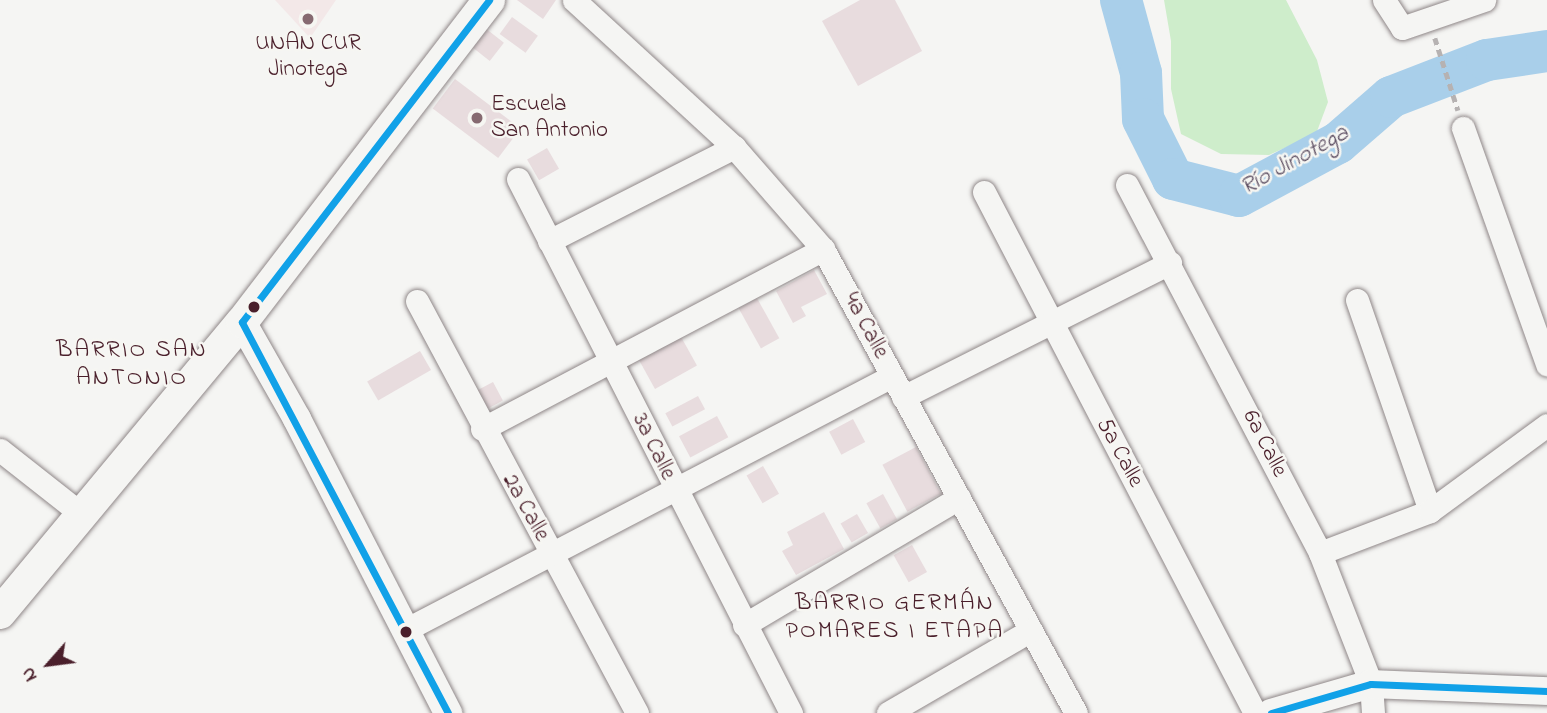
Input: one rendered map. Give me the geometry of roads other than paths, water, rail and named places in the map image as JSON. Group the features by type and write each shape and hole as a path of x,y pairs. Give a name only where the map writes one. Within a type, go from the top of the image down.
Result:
{"main road":[{"path":"0,614 84,516 242,322 489,0"}],"street":[{"name":"4a Calle","path":"573,0 734,148 823,249 1076,713"},
{"path":"1384,0 1396,24 1410,27 1484,0"},
{"path":"1463,128 1547,364"},
{"path":"549,242 734,148"},
{"name":"3a Calle","path":"518,179 744,625 792,713"},
{"name":"6a Calle","path":"1127,185 1320,553 1371,684 1373,713"},
{"name":"5a Calle","path":"984,192 1255,713"},
{"path":"482,429 823,249"},
{"path":"903,397 1170,263"},
{"path":"1357,300 1430,511"},
{"name":"2a Calle","path":"417,301 482,429 637,713"},
{"path":"242,322 297,419 448,713"},
{"path":"405,630 892,376"},
{"path":"1320,553 1430,511 1547,425"},
{"path":"0,450 84,516"},
{"path":"744,625 959,498"},
{"path":"888,713 1031,630"},
{"path":"1271,713 1371,684 1547,691"}],"waterway":[{"name":"Río Jinotega","path":"1121,0 1141,73 1143,119 1173,179 1239,196 1338,143 1391,97 1487,60 1547,51"}],"place":[{"name":"UNAN CUR Jinotega","path":"308,19"},
{"name":"Escuela San Antonio","path":"477,118"}],"district":[{"name":"BARRIO SAN ANTONIO","path":"132,365"},
{"name":"BARRIO GERMÁN POMARES I ETAPA","path":"895,618"}]}
